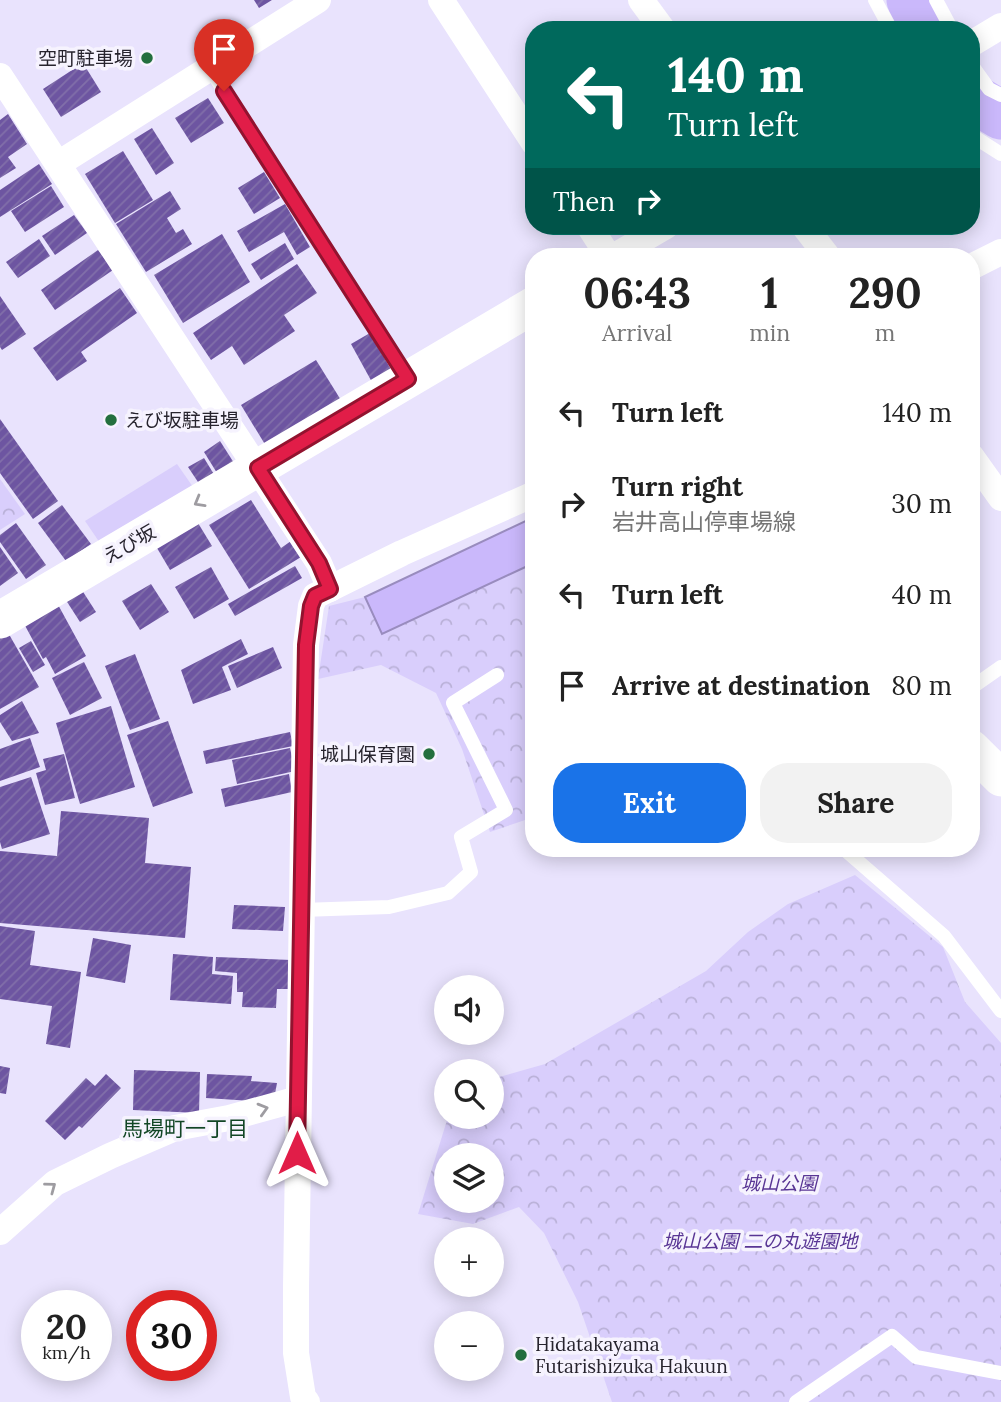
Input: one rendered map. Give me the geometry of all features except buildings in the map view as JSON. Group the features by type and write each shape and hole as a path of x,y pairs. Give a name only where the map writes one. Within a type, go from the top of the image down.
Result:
{"main road":[{"name":"えび坂","path":"0,620 525,310"},
{"path":"980,757 1001,778"}],"street":[{"path":"58,164 318,0"},
{"path":"440,0 525,128"},
{"path":"641,0 656,21"},
{"path":"980,39 1001,26"},
{"path":"0,76 258,468 319,563 330,589"},
{"path":"627,248 650,235"},
{"path":"980,262 1001,252"},
{"path":"980,469 1001,498"},
{"path":"307,1402 303,1397 296,1353 306,645 311,606 315,596 402,553 525,498"},
{"path":"0,1232 55,1183 110,1156 175,1128 229,1118 298,1099"}],"lane":[{"path":"875,0 886,21"},
{"path":"936,0 947,21"},
{"path":"210,69 408,379"},
{"path":"980,76 989,89 1001,95"},
{"path":"980,141 1001,154"},
{"path":"980,682 1001,667"},
{"path":"302,910 389,907 448,893 471,872 461,837 506,810 453,703 497,675"},
{"path":"853,857 944,936 1001,1011"},
{"path":"796,1402 892,1336 916,1357 1001,1373"}],"green space":[{"path":"177,464 193,487 100,543 85,521"},
{"path":"0,479 25,514 0,530"},
{"path":"525,567 525,820 490,832 462,749 436,693 381,665 318,679 329,606 365,597 383,633"},
{"name":"城山公園","path":"855,875 943,947 965,1002 1001,1043 1001,1402 612,1402 578,1302 544,1233 519,1207 504,1213 504,1143 440,1143 444,1129 504,1129 504,1076 545,1064 706,971 748,932 788,904"},
{"name":"城山公園","path":"434,1162 434,1213 503,1213 473,1224 418,1214"}],"shaded area":[{"path":"525,521 525,567 382,634 365,597"}],"waterway":[{"path":"911,0 922,21"},
{"path":"980,102 1001,115"}],"place":[{"name":"空町駐車場","path":"147,58"},
{"name":"えび坂駐車場","path":"111,420"},
{"name":"城山保育園","path":"429,754"},
{"name":"Hidatakayama Futarishizuka Hakuun","path":"521,1355"}],"district":[{"name":"馬場町一丁目","path":"185,1129"}],"route":[{"path":"224,91 408,379 258,468 319,563 330,589 315,596 311,606 306,645 297,1153"}],"park label":[{"name":"城山公園 二の丸遊園地","path":"760,1241"}]}
